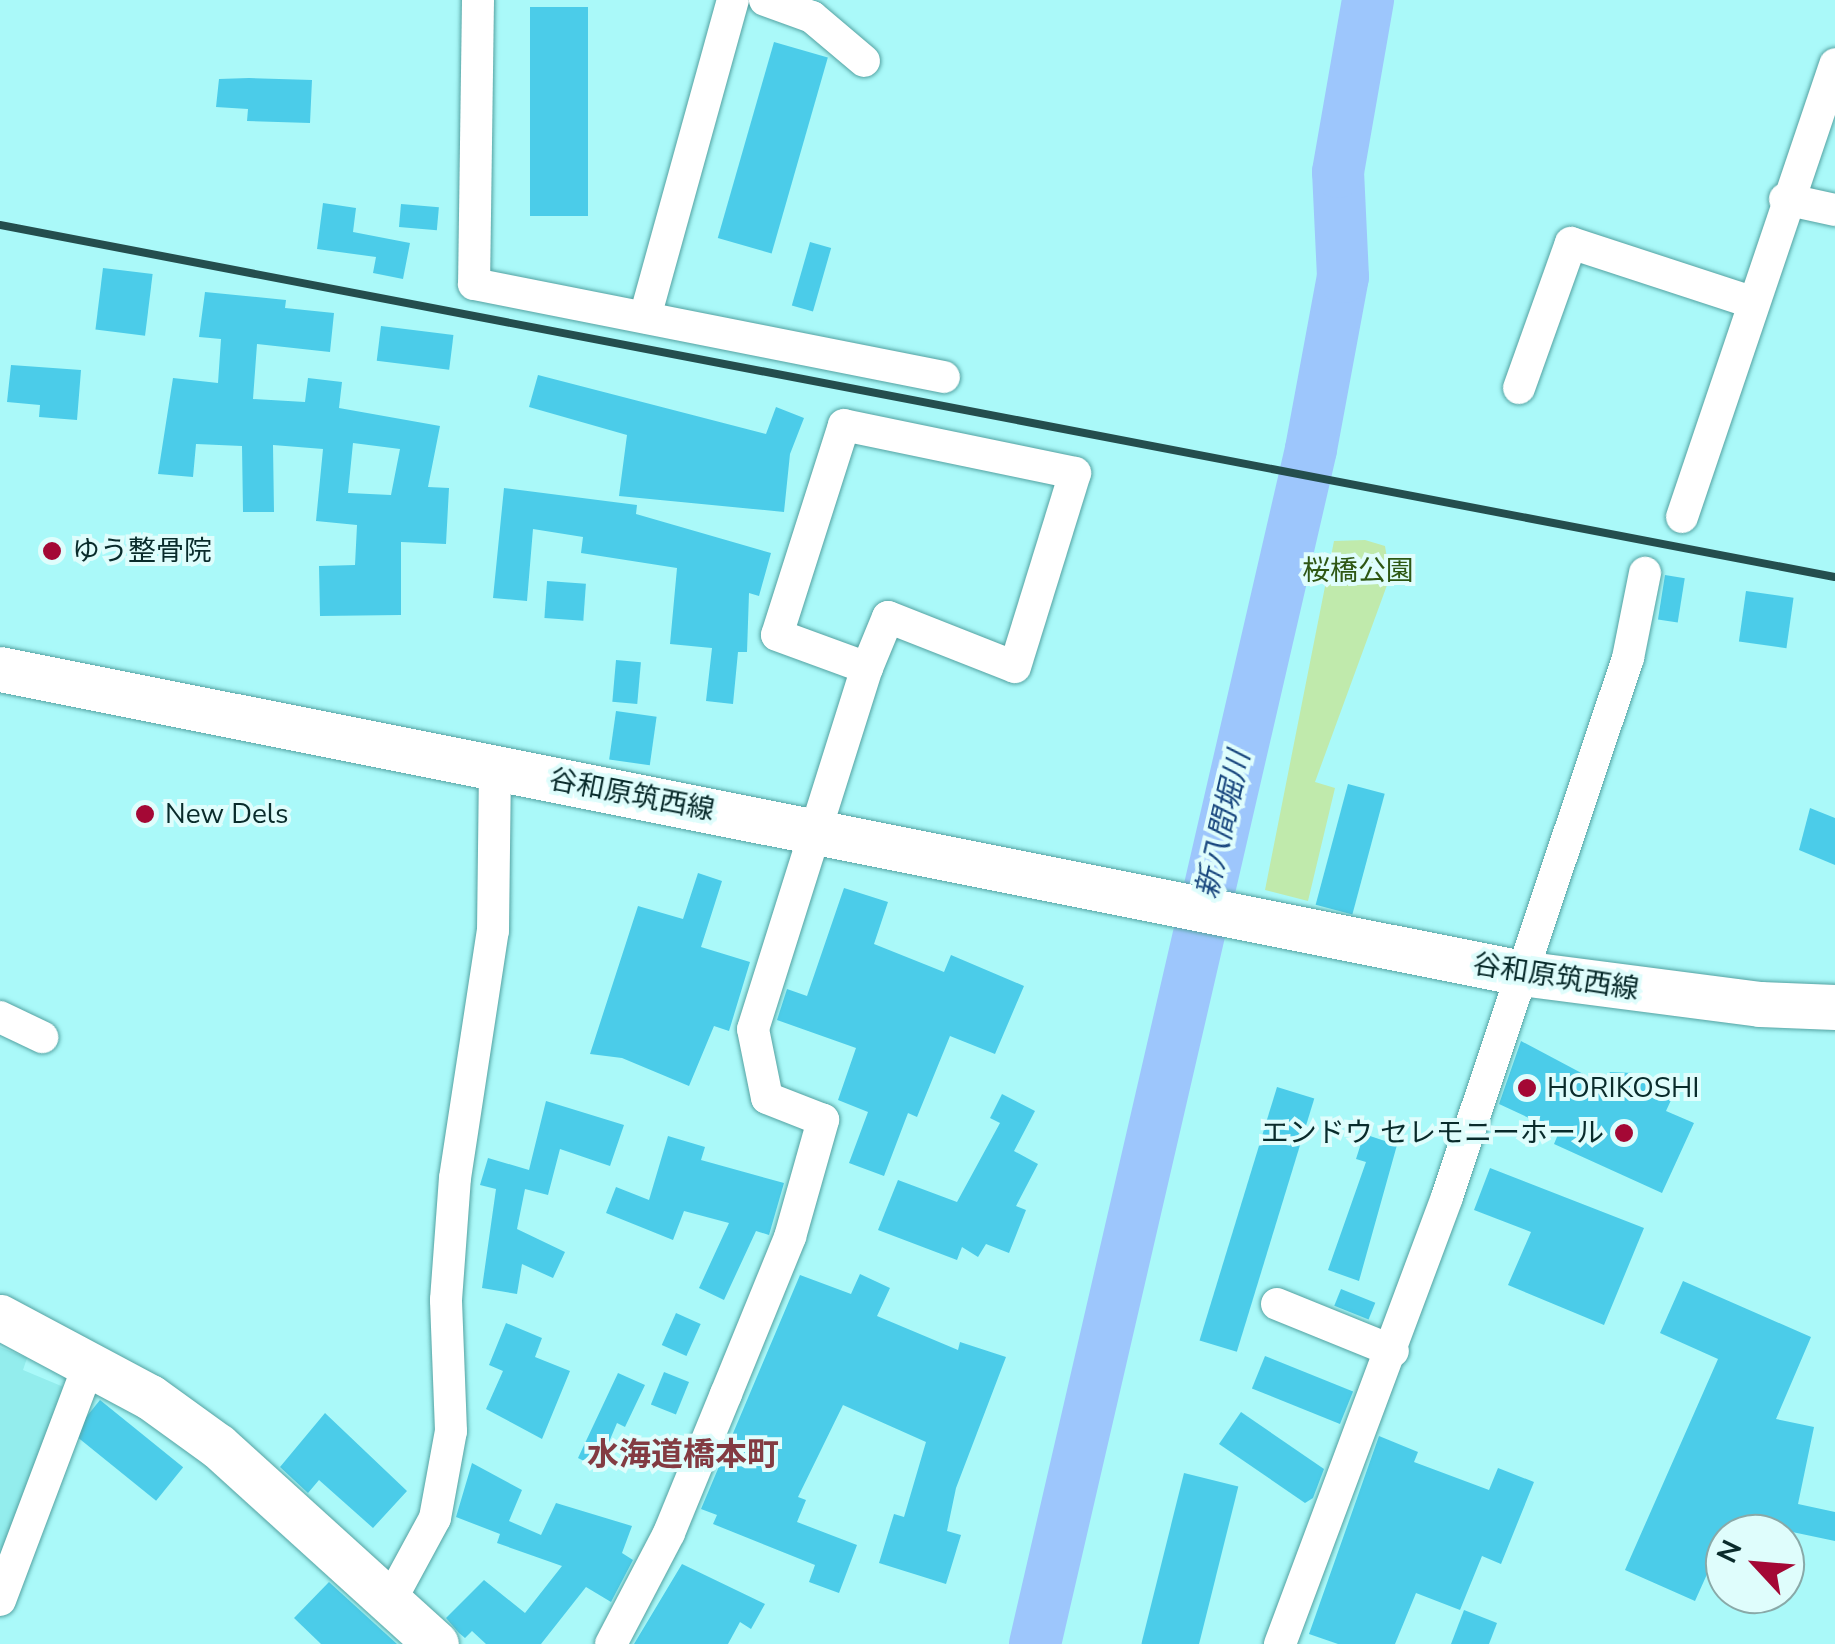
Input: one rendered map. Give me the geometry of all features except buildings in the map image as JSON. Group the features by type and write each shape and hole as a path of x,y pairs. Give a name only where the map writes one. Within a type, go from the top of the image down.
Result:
{"main road":[{"name":"谷和原筑西線","path":"0,668 1520,973 1675,995 1835,1007"},
{"path":"0,1317 90,1362 218,1446 436,1644"}],"street":[{"path":"478,0 474,284 944,377"},
{"path":"646,316 733,0"},
{"path":"765,0 812,18 864,60"},
{"path":"1682,516 1750,302 1835,64"},
{"path":"1785,200 1835,210"},
{"path":"1519,388 1571,243 1750,302"},
{"path":"611,1644 669,1533 790,1237 823,1120 768,1098 753,1029 867,668 888,617 1015,667 1075,473 844,425 778,635 867,668"},
{"path":"1280,1644 1393,1350 1628,658 1646,572"},
{"path":"390,1601 435,1518 451,1431 446,1300 455,1178 493,931 494,768"},
{"path":"0,1017 42,1036"},
{"path":"1277,1304 1393,1350"},
{"path":"0,1600 90,1362"}],"shaded area":[{"path":"0,1347 27,1358 23,1370 66,1388 0,1569"}],"green space":[{"name":"桜橋公園","path":"1365,540 1385,546 1390,577 1315,782 1335,788 1308,901 1265,890 1334,541"}],"waterway":[{"name":"新八間堀川","path":"1035,1644 1311,449 1343,277 1338,172 1368,0"}],"railway":[{"path":"0,225 1835,577"}],"place":[{"name":"ゆう整骨院","path":"52,551"},
{"name":"New Dels","path":"145,814"},
{"name":"HORIKOSHI","path":"1527,1088"},
{"name":"エンドウ セレモニーホール","path":"1624,1133"}],"district":[{"name":"水海道橋本町","path":"683,1455"}]}
